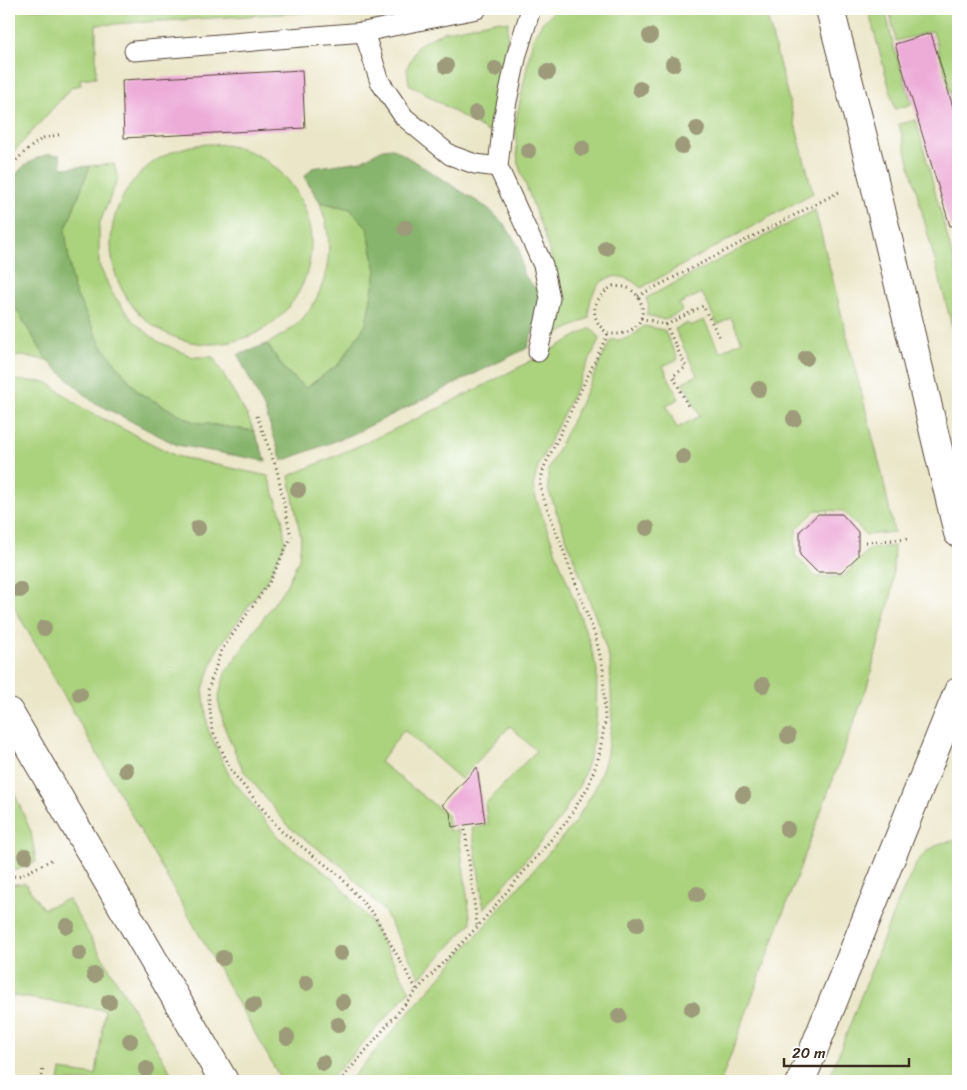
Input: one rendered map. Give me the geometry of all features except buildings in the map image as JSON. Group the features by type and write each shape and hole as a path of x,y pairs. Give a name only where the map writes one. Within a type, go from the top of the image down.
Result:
{"street":[{"path":"830,9 873,176 958,533"},
{"path":"800,1081 958,692"},
{"path":"9,712 224,1081"}],"lane":[{"path":"134,51 364,32 477,9"},
{"path":"531,9 517,54 502,120 498,167 545,273 550,298 538,352"},
{"path":"364,32 380,82 404,117 450,155 475,164 498,167"}],"path":[{"path":"9,167 43,138 62,134"},
{"path":"638,296 825,198 873,176"},
{"path":"613,286 627,288 638,296 642,305 641,318 638,325 630,331 621,334 608,334 596,321 594,306 600,294 613,286"},
{"path":"641,318 666,325 703,306 721,340"},
{"path":"666,325 686,367 673,376 689,408"},
{"path":"340,1081 417,990 478,926 566,822 588,787 599,756 605,722 603,668 595,635 542,494 540,483 544,467 608,334"},
{"path":"257,416 277,470 291,537 269,583 221,651 208,690 212,729 232,772 281,831 339,875 374,915 417,990"},
{"path":"866,542 907,539"},
{"path":"465,830 478,926"},
{"path":"9,876 22,875 85,843"},
{"path":"41,1081 43,1068"}],"green space":[{"path":"10,9 362,9 96,25 96,77 80,79 81,85 72,87 9,157"},
{"path":"556,9 765,9 813,193 641,288 631,280 621,277 612,277 604,280 592,295 589,318 552,337 559,303 559,283 545,237 518,164 515,125 533,38 542,23"},
{"path":"868,9 885,9 893,44 912,104 895,109"},
{"path":"889,9 958,9 958,118 933,31 896,41"},
{"path":"496,21 508,22 506,50 503,78 488,132 409,84 407,68 418,45 443,32"},
{"path":"916,120 958,277 958,349 899,124"},
{"path":"201,144 221,144 240,148 258,156 282,173 294,188 307,215 311,244 307,273 294,300 282,315 267,327 240,340 221,344 201,344 182,340 164,332 140,315 128,300 115,273 111,254 111,234 115,215 123,197 140,173 155,161 182,148"},
{"path":"393,148 489,209 505,225 519,247 523,274 538,291 538,316 527,348 351,435 282,461 265,410 238,355 267,344 285,370 306,388 339,364 366,324 376,271 367,227 350,209 320,202 304,177 312,168 361,161 383,149"},
{"path":"49,154 60,155 62,168 90,166 65,231 73,288 101,345 139,393 194,422 254,431 266,461 177,445 92,401 47,360 9,297 9,185 26,165"},
{"path":"114,164 118,178 99,225 99,265 112,293 133,321 157,341 193,357 213,357 254,431 194,422 139,393 101,345 73,288 65,231 90,166"},
{"path":"320,202 350,209 367,227 376,271 366,324 339,364 306,388 285,370 267,344 301,320 317,297 322,284 326,270 329,242"},
{"path":"815,210 882,474 894,532 866,535 843,511 816,510 796,530 795,555 816,577 843,577 869,549 894,546 892,592 867,687 721,1081 349,1081 573,825 595,789 606,758 612,721 610,662 600,629 548,489 548,470 611,340 629,337 644,326 664,330 678,359 663,366 679,399 666,405 677,428 700,416 683,382 697,375 675,329 688,323 690,326 704,320 720,352 742,341 731,318 718,325 702,293 679,304 682,311 665,320 646,315 649,307 646,298"},
{"path":"9,297 47,360 22,356 9,357"},
{"path":"591,328 600,338 538,466 533,487 589,640 597,670 596,723 591,753 581,782 560,819 484,909 472,828 488,825 485,804 536,751 510,726 461,779 404,730 380,762 447,815 449,831 458,830 471,923 420,978 384,911 343,867 289,827 243,770 225,729 218,700 225,673 286,586 299,559 301,539 289,476 442,406"},
{"path":"9,380 47,382 84,409 176,456 268,476 282,517 285,542 268,579 217,650 203,689 208,729 229,775 278,837 336,881 371,922 410,991 329,1081 282,1081 9,598"},
{"path":"9,781 31,832 36,862 17,870 9,871"},
{"path":"958,840 958,1081 828,1081 896,906 917,862 927,851 941,843"},
{"path":"25,883 43,909 68,899 176,1081 59,1081 61,1070 96,1075 105,1010 9,995 9,885"}]}
